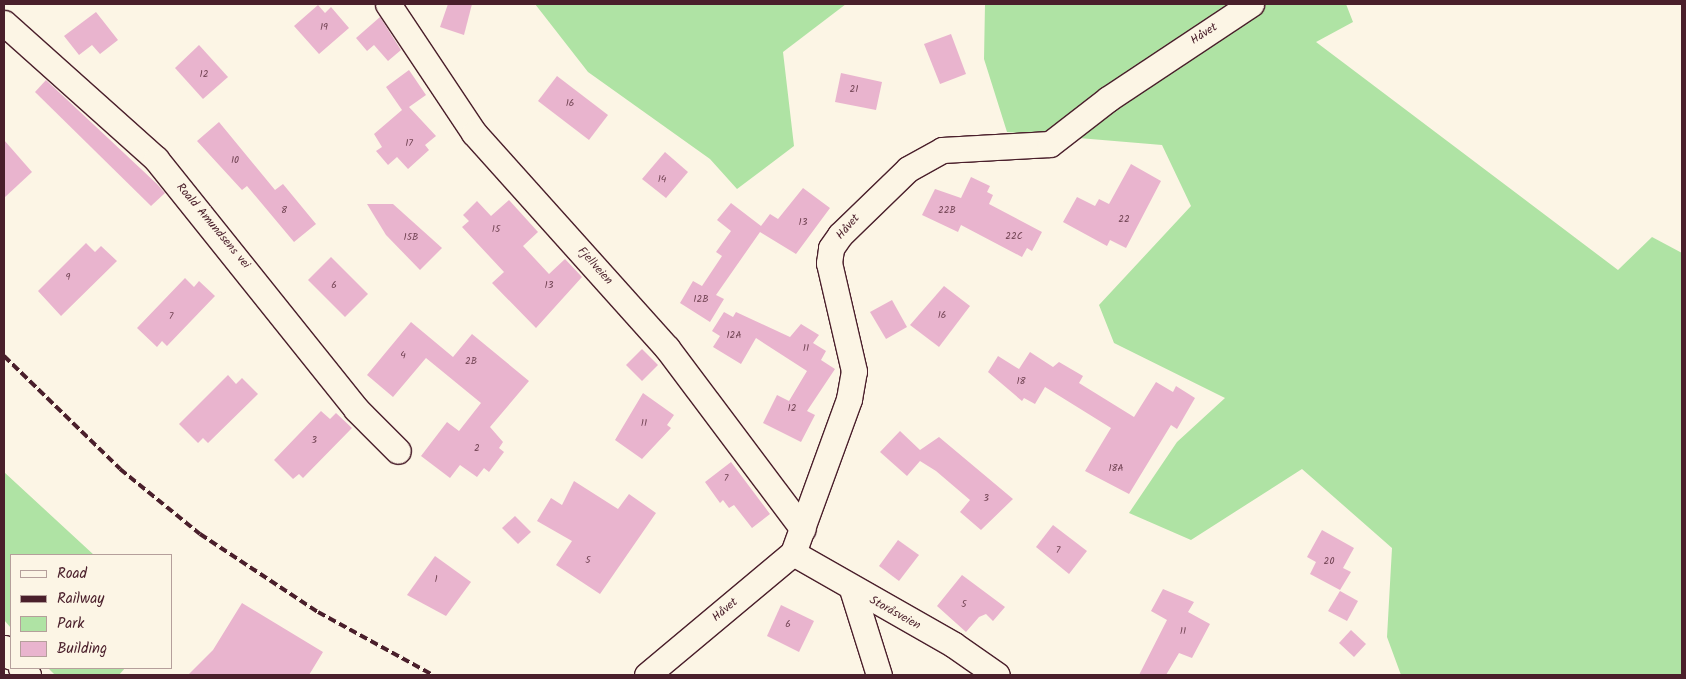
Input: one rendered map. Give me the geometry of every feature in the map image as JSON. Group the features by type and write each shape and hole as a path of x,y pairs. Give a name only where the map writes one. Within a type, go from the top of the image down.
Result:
{"street":[{"name":"Fjellveien","path":"388,4 474,133 667,348 803,528"},
{"name":"Håvet","path":"647,675 793,552 849,399 854,371 828,263 831,248 840,235 908,169 942,150 1050,144 1108,98 1251,4"},
{"name":"Roald Amundsens vei","path":"4,23 156,159 356,409 398,451"},
{"name":"Storåsveien","path":"793,552 852,589 954,645 997,675"},
{"path":"852,589 879,675"}],"green space":[{"path":"535,4 846,4 783,52 794,146 737,189 710,159 588,72"},
{"path":"985,4 1346,4 1353,22 1316,42 1618,270 1652,237 1682,253 1682,675 1401,675 1387,637 1392,548 1302,469 1191,540 1129,513 1177,442 1225,398 1114,343 1099,305 1191,206 1162,145 1007,132 984,59"},
{"path":"4,472 93,554 10,554 10,627 4,620"},
{"path":"49,669 124,669 119,675 55,675"}],"building":[{"path":"448,4 472,4 464,35 440,27"},
{"path":"318,5 325,13 331,7 349,28 319,54 294,26"},
{"path":"96,12 118,40 100,54 92,45 79,55 64,36"},
{"path":"380,17 401,50 388,61 374,45 367,51 356,38"},
{"path":"951,34 966,74 940,84 924,44"},
{"path":"199,45 228,77 203,99 175,68"},
{"path":"409,70 426,95 409,107 436,136 425,145 429,150 408,169 397,157 388,165 376,151 382,147 374,134 402,110 386,87"},
{"path":"841,73 882,82 876,110 835,102"},
{"path":"557,76 608,115 589,140 538,101"},
{"path":"46,80 165,193 151,206 35,92"},
{"path":"219,122 275,190 283,184 316,224 294,242 247,186 242,190 197,141"},
{"path":"4,140 32,172 4,198"},
{"path":"665,152 688,172 666,198 642,179"},
{"path":"1131,164 1161,181 1126,248 1110,240 1107,246 1063,222 1077,197 1095,206 1099,199 1109,204"},
{"path":"971,177 990,186 987,192 993,195 989,204 1042,232 1032,251 1027,248 1022,257 961,225 958,232 922,215 935,189 961,198"},
{"path":"803,188 830,208 796,254 760,232 716,295 724,299 710,322 680,303 693,281 702,286 722,256 716,252 731,231 717,220 731,203 761,226 770,214 778,219"},
{"path":"509,200 538,232 523,246 549,274 565,259 582,277 536,328 492,283 504,272 462,227 469,221 463,215 477,201 491,216"},
{"path":"367,204 393,204 442,248 420,270 386,235"},
{"path":"86,243 95,252 101,246 117,261 61,316 38,291"},
{"path":"331,257 368,294 345,317 308,280"},
{"path":"185,278 194,287 199,281 215,296 167,346 162,341 157,347 137,328"},
{"path":"944,286 970,306 939,347 910,325"},
{"path":"892,300 907,327 886,339 870,312"},
{"path":"724,312 733,317 736,312 790,337 801,324 819,335 813,343 826,351 821,360 835,369 807,411 815,415 801,442 763,423 777,395 789,401 807,371 756,338 741,364 713,347 720,336 712,331"},
{"path":"411,322 453,357 472,334 529,381 490,427 503,442 499,448 504,452 489,472 484,468 477,477 460,465 450,478 421,456 447,422 459,431 481,403 426,358 393,397 367,375"},
{"path":"642,349 658,365 642,381 626,365"},
{"path":"1030,352 1053,367 1059,362 1083,376 1079,383 1134,417 1156,382 1173,392 1176,386 1195,398 1177,429 1171,425 1129,494 1085,471 1111,428 1045,387 1035,404 1024,398 1022,401 988,372 998,356 1019,369"},
{"path":"228,375 236,384 242,378 258,394 208,443 203,438 198,443 179,424"},
{"path":"643,393 674,415 667,425 671,428 642,459 615,440"},
{"path":"321,411 330,419 336,413 352,428 303,478 299,474 293,479 274,460"},
{"path":"900,431 920,450 939,437 1013,499 981,530 960,512 970,500 936,471 920,461 907,476 880,452"},
{"path":"731,462 770,514 752,528 734,505 729,508 723,500 720,503 705,482"},
{"path":"574,481 618,509 629,494 656,513 600,594 556,565 572,541 537,521 551,498 562,505"},
{"path":"515,516 531,532 518,544 502,528"},
{"path":"1053,525 1087,551 1069,574 1036,547"},
{"path":"1322,530 1354,548 1343,568 1351,572 1340,590 1310,574 1316,562 1307,557"},
{"path":"898,540 919,555 899,581 879,566"},
{"path":"435,556 471,582 446,616 407,595"},
{"path":"962,575 1005,607 993,621 986,614 979,617 966,632 937,606"},
{"path":"1163,589 1194,602 1188,612 1210,624 1192,658 1179,653 1166,675 1139,675 1167,620 1151,611"},
{"path":"1340,591 1358,601 1347,621 1328,611"},
{"path":"242,603 323,652 309,675 188,675 213,650"},
{"path":"781,605 814,621 799,652 767,636"},
{"path":"1351,630 1366,644 1354,657 1339,643"}],"railway":[{"path":"4,356 120,469 200,534 318,612 433,675"}]}
